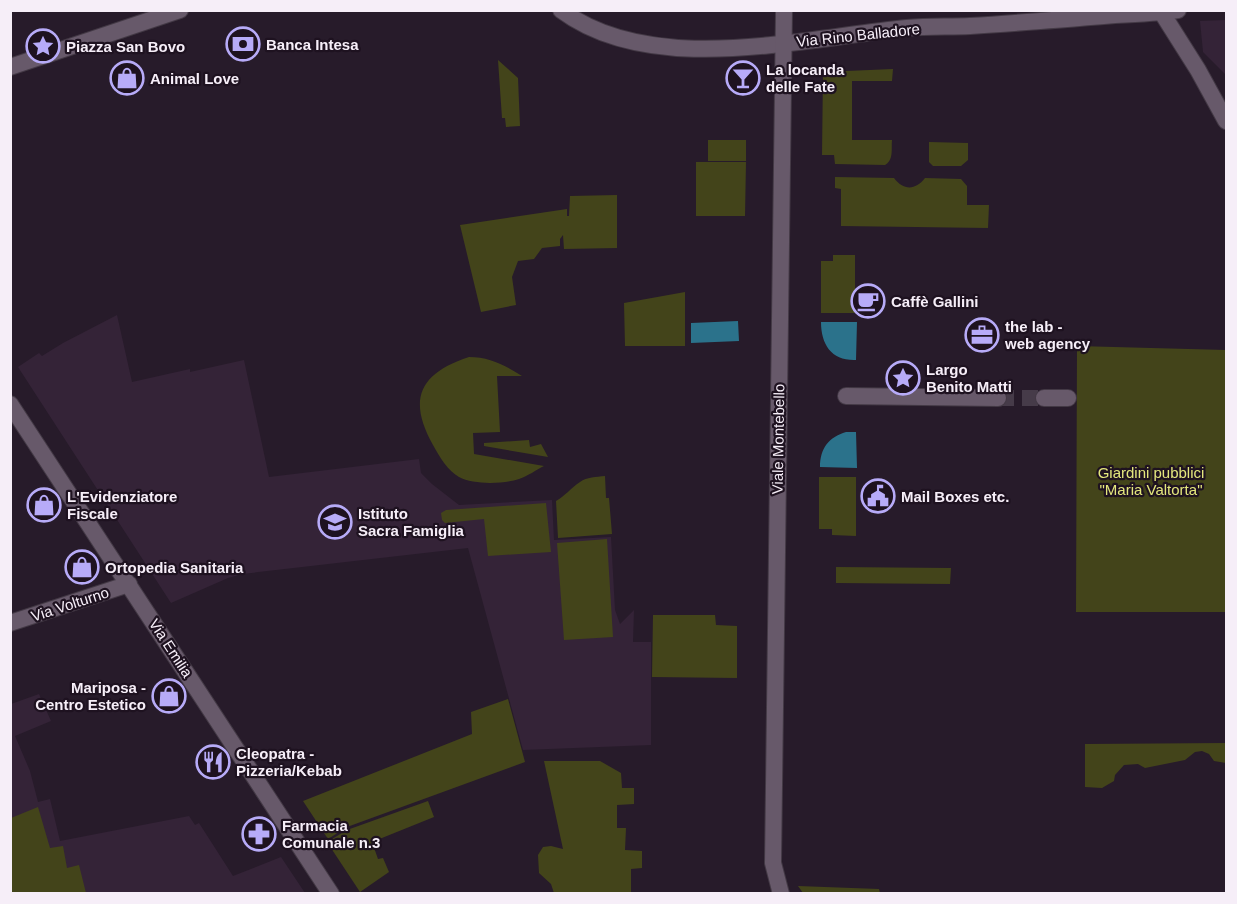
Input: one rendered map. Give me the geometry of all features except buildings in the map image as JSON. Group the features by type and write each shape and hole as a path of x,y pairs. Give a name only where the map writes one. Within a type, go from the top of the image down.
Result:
{"street":[{"path":"10,67 160,14 180,10"},
{"name":"Via Rino Balladore","path":"561,10 596,30 662,47 757,46 908,28 971,26 1170,12"},
{"name":"Viale Montebello","path":"770,894 774,867 784,10"},
{"path":"1170,12 1198,70 1227,121"},
{"path":"846,396 998,398"},
{"path":"1044,398 1068,398"},
{"name":"Via Emilia","path":"10,404 331,894"},
{"name":"Via Volturno","path":"10,624 129,584"},
{"name":"Viale Montebello","path":"774,867 781,894"}],"shaded area":[{"path":"1226,20 1226,75 1203,52 1200,21"},
{"name":"Istituto Sacra Famiglia","path":"117,315 132,382 244,360 269,477 419,459 421,473 459,505 552,500 554,540 611,537 615,610 620,624 634,610 633,642 651,642 651,745 523,750 468,548 242,574 171,603 18,367 39,353 42,356"},
{"path":"39,694 51,721 15,736 30,771 38,802 50,799 60,841 189,816 195,825 199,823 233,876 281,857 305,893 11,894 11,704"}],"green space":[{"path":"498,60 518,78 520,126 506,127 505,118 502,118"},
{"path":"893,69 892,81 852,81 852,140 892,140 891,157 888,163 885,165 835,164 834,155 822,155 823,72"},
{"path":"708,140 746,140 746,161 708,161"},
{"path":"929,142 968,143 968,160 961,166 933,166 929,162"},
{"path":"696,162 746,162 745,216 696,216"},
{"path":"835,177 894,178 905,187 913,187 925,178 961,179 967,186 967,205 989,205 988,228 841,226 841,189 835,188"},
{"path":"617,195 617,248 564,249 563,235 560,239 560,246 542,248 534,259 518,261 512,277 516,305 481,312 460,225 567,209 567,216 569,216 570,196"},
{"path":"833,255 855,255 855,313 821,313 821,261 833,261"},
{"path":"685,292 685,346 625,346 624,303"},
{"name":"Giardini pubblici \"Maria Valtorta\"","path":"1077,346 1226,350 1226,612 1076,612"},
{"path":"469,357 497,362 522,376 497,376 500,432 473,433 474,454 544,466 529,475 497,483 465,480 451,471 433,445 421,414 420,401 423,390 429,380 439,371"},
{"path":"529,440 530,447 541,444 548,457 484,446 484,443"},
{"path":"605,476 612,534 558,538 556,501 583,480"},
{"path":"819,477 856,477 856,536 832,535 832,529 819,529"},
{"path":"546,503 551,552 488,556 484,519 445,523 441,513 446,510"},
{"path":"607,539 613,637 564,640 557,543"},
{"path":"836,567 951,568 950,584 836,583"},
{"path":"653,615 715,615 716,625 737,626 737,678 652,677"},
{"path":"508,699 525,762 347,827 328,839 303,801 472,734 471,712"},
{"path":"1226,743 1226,763 1214,761 1209,754 1202,751 1195,752 1185,760 1145,768 1138,764 1124,765 1115,775 1114,781 1102,788 1085,787 1085,744"},
{"path":"544,761 600,761 621,773 622,788 634,788 634,804 617,805 617,828 626,828 625,850 642,851 642,868 631,869 631,893 554,893 551,884 539,873 538,855 543,847 563,849"},
{"path":"428,801 434,817 372,842 378,859 383,858 389,872 360,892 327,842 347,830"},
{"path":"38,807 50,848 63,846 67,868 79,865 86,893 11,893 11,818"},
{"path":"798,886 879,889 880,893 803,893"}],"water":[{"path":"738,321 739,341 691,343 691,323"},
{"path":"821,322 857,322 856,360 840,358 830,350 823,338"},
{"path":"846,432 856,432 857,468 820,467 820,460 827,444"}],"tunnel":[{"path":"998,398 1044,398"}],"place":[{"name":"Banca Intesa","path":"243,44"},
{"name":"Piazza San Bovo","path":"43,46"},
{"name":"Animal Love","path":"127,78"},
{"name":"La locanda delle Fate","path":"743,78"},
{"name":"Caffè Gallini","path":"868,301"},
{"name":"the lab - web agency","path":"982,335"},
{"name":"Largo Benito Matti","path":"903,378"},
{"name":"Mail Boxes etc.","path":"878,496"},
{"name":"L'Evidenziatore Fiscale","path":"44,505"},
{"name":"Istituto Sacra Famiglia","path":"335,522"},
{"name":"Ortopedia Sanitaria","path":"82,567"},
{"name":"Mariposa - Centro Estetico","path":"169,696"},
{"name":"Cleopatra - Pizzeria/Kebab","path":"213,762"},
{"name":"Farmacia Comunale n.3","path":"259,834"}]}
